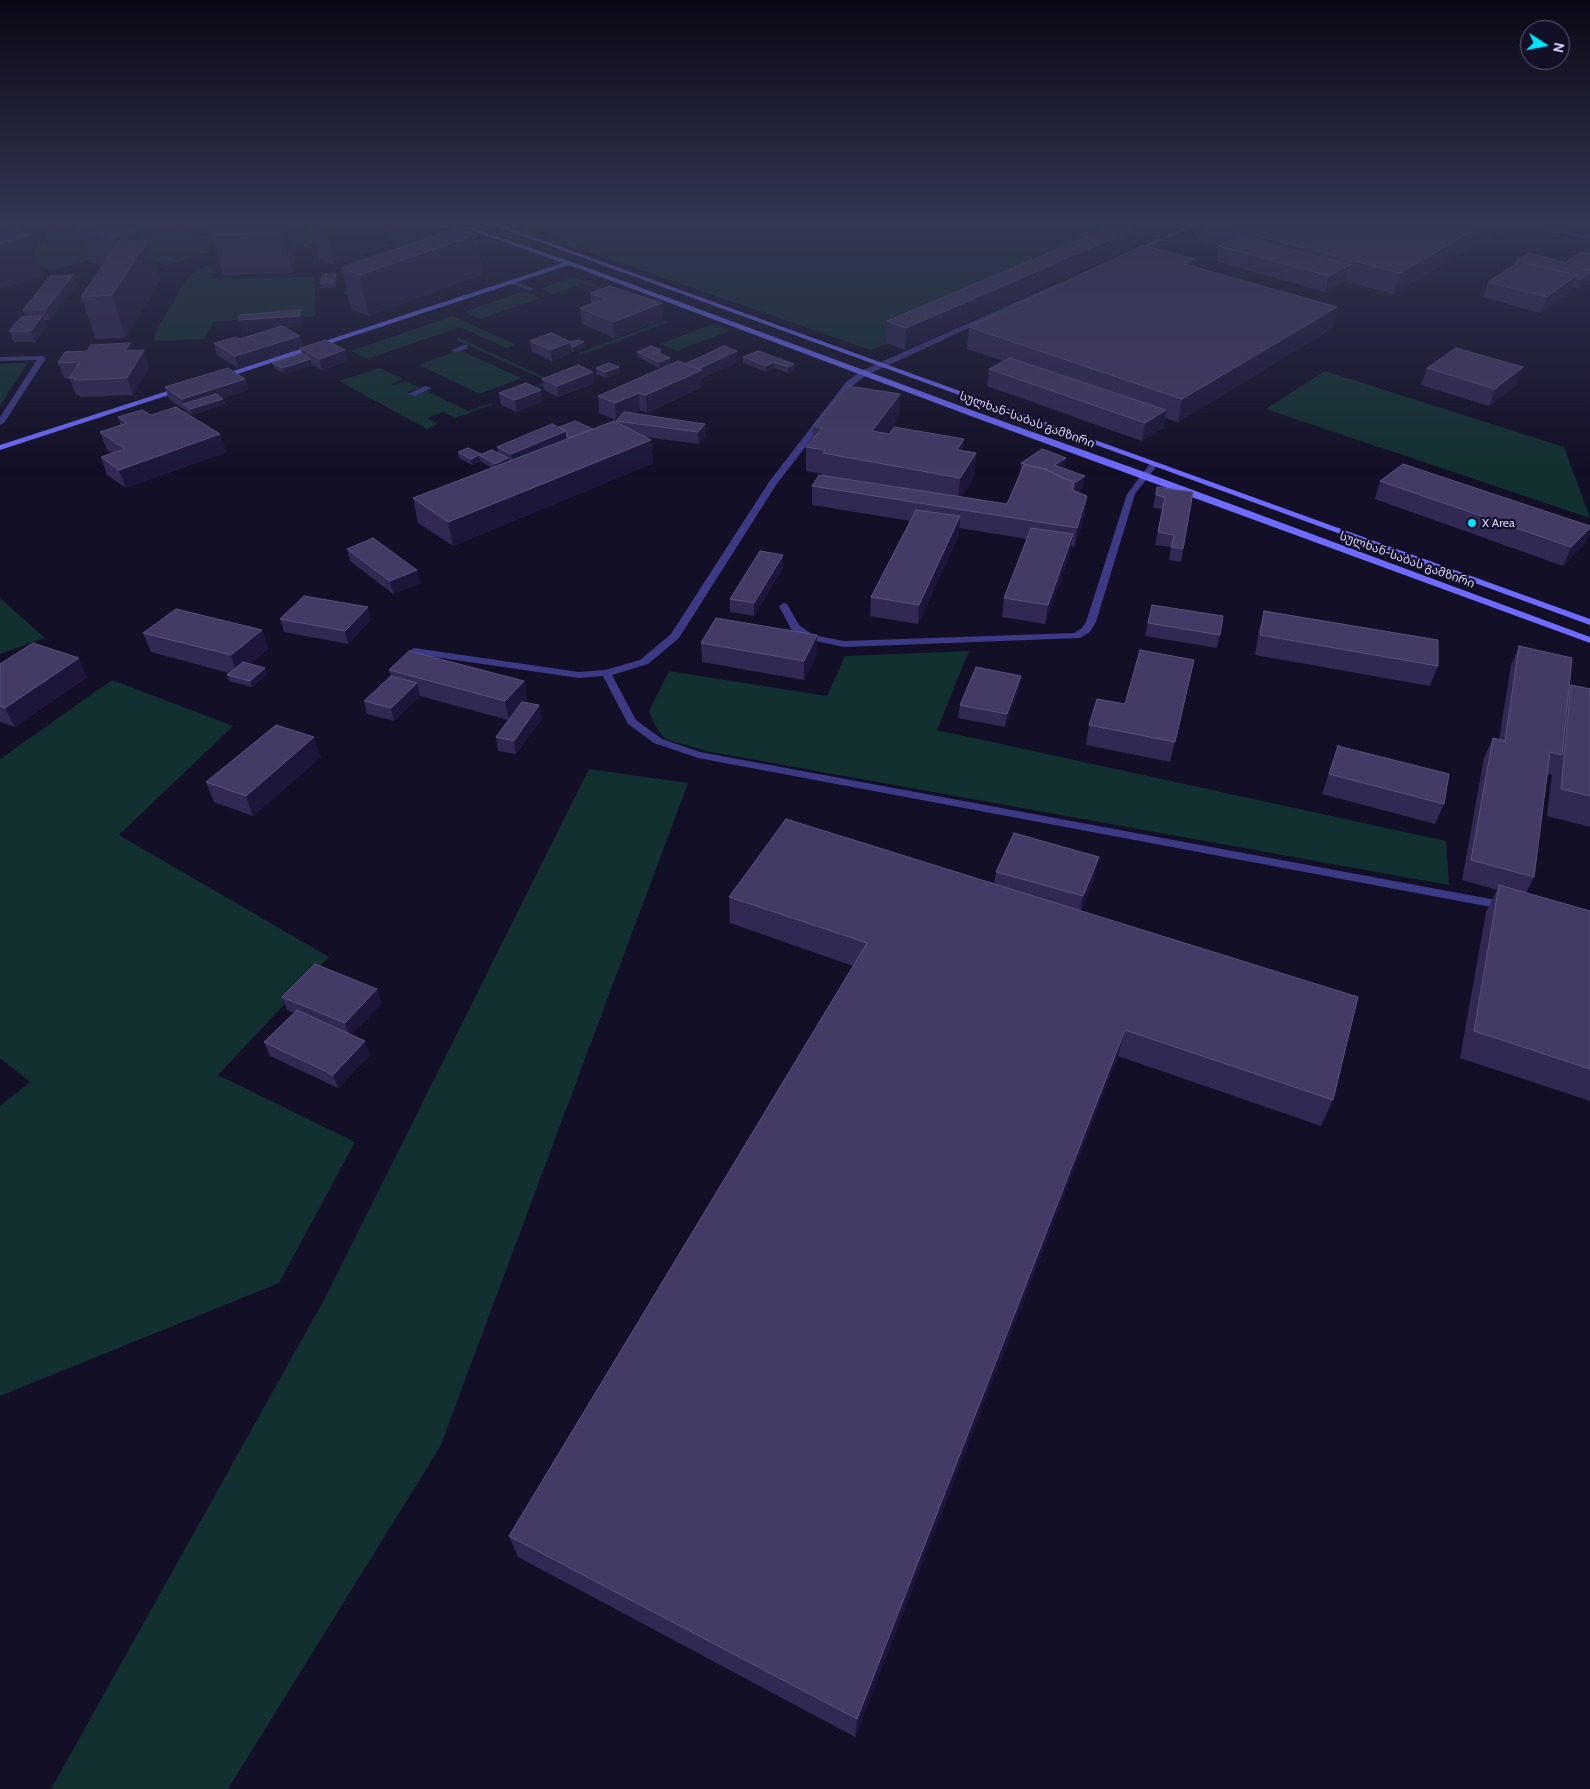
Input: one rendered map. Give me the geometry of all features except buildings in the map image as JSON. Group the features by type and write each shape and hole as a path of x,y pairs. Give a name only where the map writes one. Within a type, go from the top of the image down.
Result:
{"main road":[{"path":"211,380 433,307"},
{"name":"სულხან-საბას გამზირი","path":"688,307 1590,640"},
{"name":"სულხან-საბას გამზირი","path":"727,307 1590,622"},
{"path":"0,448 192,386"}],"street":[{"path":"414,651 579,675 606,673 644,662 675,636 772,484 849,384 864,373 1009,307"},
{"path":"454,350 464,347"},
{"path":"0,359 42,358 0,423"},
{"path":"412,394 428,388"},
{"path":"784,606 795,627 810,637 844,644 1076,636 1086,630 1090,622 1130,494 1155,463"},
{"path":"606,673 632,722 658,741 698,755 1522,909"}],"green space":[{"path":"170,307 316,307 316,316 214,321 204,339 154,341 156,331"},
{"path":"477,307 513,307 480,319 464,312"},
{"path":"579,307 606,307 597,316"},
{"path":"749,307 975,307 871,350"},
{"path":"453,316 516,345 506,348 460,327 367,359 351,351"},
{"path":"664,321 668,322 581,355 578,353"},
{"path":"713,324 729,331 677,351 660,344"},
{"path":"459,338 553,381 537,388 534,387 547,381 456,340"},
{"path":"459,350 521,378 480,394 419,365"},
{"path":"28,363 0,406 0,364"},
{"path":"380,368 403,379 391,384 394,385 406,381 420,388 408,392 414,396 427,391 468,411 491,403 493,404 455,418 443,412 427,418 438,424 427,429 339,381"},
{"path":"1325,371 1564,447 1590,518 1266,409"},
{"path":"0,598 45,638 0,654"},
{"path":"969,651 937,730 1446,841 1449,885 706,751 665,739 656,727 649,711 669,671 827,696 845,656"},
{"path":"112,680 233,726 119,835 329,957 218,1075 355,1142 279,1283 0,1396 0,1106 30,1082 0,1058 0,759"},
{"path":"589,769 688,783 440,1447 228,1789 51,1789 325,1298"}],"place":[{"name":"X Area","path":"1472,523"}]}
